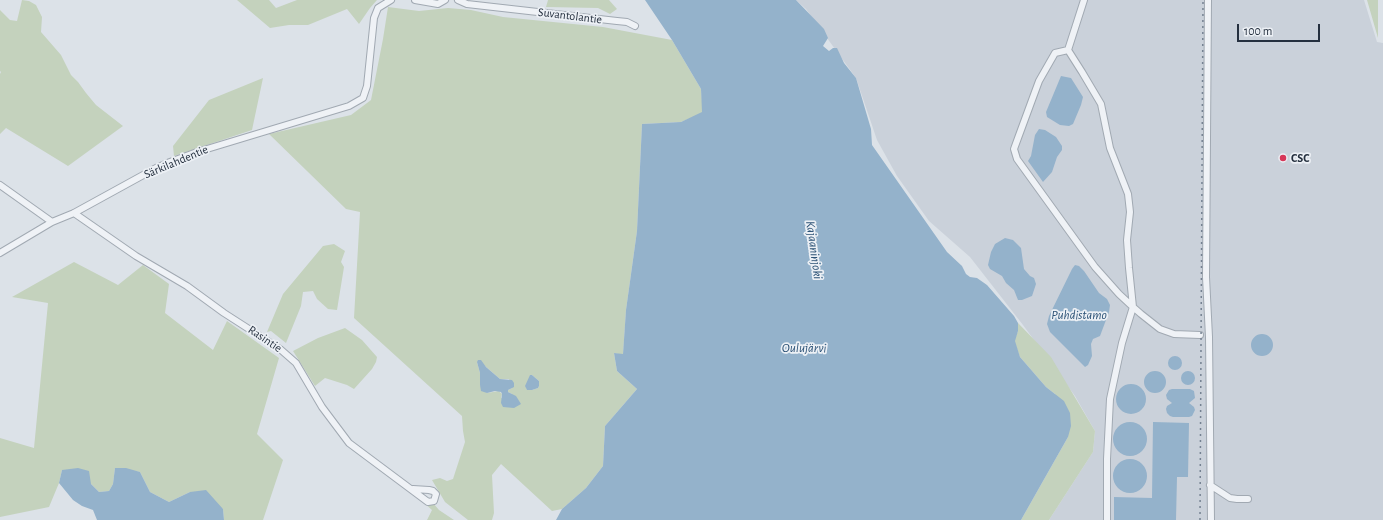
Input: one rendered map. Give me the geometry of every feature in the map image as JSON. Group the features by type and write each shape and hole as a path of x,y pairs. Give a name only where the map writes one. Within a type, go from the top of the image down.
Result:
{"street":[{"name":"Särkilahdentie","path":"0,253 52,222 74,213 156,168 182,157 349,106 363,98 367,86 374,18 378,8 391,0"},
{"path":"415,0 438,4 445,0"},
{"name":"Suvantolantie","path":"458,0 467,4 627,22 635,26"},
{"path":"1068,50 1084,0"},
{"path":"1208,0 1205,242 1209,337 1211,520"},
{"path":"1068,50 1101,104 1110,148 1128,194 1130,212 1127,240 1128,268 1133,307 1122,343 1110,398 1108,520"},
{"path":"1068,50 1054,53 1039,82 1014,149 1015,155 1095,267 1133,307 1160,329 1174,334 1200,335"},
{"path":"0,185 52,222"},
{"name":"Rasintie","path":"74,213 136,256 187,286 224,313 280,349 296,363 322,407 349,443 413,489 428,502 434,501 436,494 429,490 413,489"},
{"path":"1210,485 1230,498 1248,499"}],"shaded area":[{"path":"796,0 1364,0 1377,42 1383,43 1383,520 1049,520 1093,452 1095,431 1075,396 1023,325 970,257 929,221 897,176 877,140 856,78 806,9"}],"green space":[{"path":"22,0 29,1 36,5 42,17 41,32 61,55 71,75 96,105 123,126 68,166 6,128 0,134 0,10 10,20 17,21"},
{"path":"237,0 269,0 276,8 297,0 377,0 359,24 347,9 308,25 289,25 270,28"},
{"path":"548,0 609,0 617,9 610,14 598,8 546,7"},
{"path":"1367,0 1378,0 1378,38"},
{"path":"388,7 419,11 448,8 471,10 503,17 603,27 672,40 701,89 703,113 681,122 642,124 637,231 626,310 623,355 614,353 617,371 637,389 605,426 603,466 586,488 562,509 552,511 501,464 492,475 494,513 492,520 468,520 445,502 432,480 440,478 447,481 453,479 465,442 462,416 354,318 360,212 346,209 269,134 351,115 371,100","holes":["477,362 485,366 500,379 509,379 512,388 508,390 508,392 512,394 501,398 502,394 499,391 487,393 480,385 480,373","532,375 539,381 539,386 538,388 527,390 526,386"]},
{"path":"263,78 252,130 174,156 173,146 209,100"},
{"path":"334,244 345,251 341,262 344,267 337,310 328,309 317,299 313,291 303,292 301,306 286,343 271,331 267,332 283,294 323,246"},
{"path":"74,262 118,285 143,265 169,284 165,313 213,350 227,321 279,358 257,434 283,460 263,520 224,520 223,509 190,492 169,502 150,492 140,472 115,468 113,484 109,491 99,492 91,484 62,470 59,483 49,507 0,517 0,438 34,448 48,303 12,297"},
{"path":"1018,323 1051,357 1095,431 1093,452 1049,520 1021,520 1068,437 1055,394 1046,387 1020,357 1014,341 1018,331"},
{"path":"345,328 362,340 377,357 376,362 372,369 354,389 347,385 325,378 315,386 293,351 318,338"},
{"path":"422,501 433,503 439,510 454,520 427,520 432,510"}],"water":[{"name":"Oulujärvi","path":"645,0 796,0 824,29 828,38 823,46 829,51 833,48 837,48 844,63 856,78 871,129 872,145 947,252 962,266 966,274 970,277 977,278 987,285 1014,316 1018,323 1018,331 1015,341 1020,357 1046,387 1064,401 1070,413 1071,426 1068,437 1021,520 556,520 562,509 586,488 603,466 605,426 637,389 617,371 614,353 623,354 626,310 637,231 642,124 681,122 702,112 701,89 672,40"},
{"path":"1061,76 1071,78 1083,97 1073,124 1069,126 1060,125 1047,117 1046,112"},
{"path":"1039,129 1045,130 1056,137 1062,146 1062,150 1057,157 1052,172 1043,182 1028,161 1031,156 1035,135"},
{"path":"1005,238 1013,240 1021,248 1024,269 1034,278 1036,284 1032,296 1022,300 1018,300 1014,290 1006,283 1002,276 990,269 988,265 991,252 995,244"},
{"name":"Puhdistamo","path":"1075,265 1079,266 1084,271 1099,293 1107,299 1110,305 1100,336 1093,339 1091,344 1092,356 1088,365 1085,367 1050,332 1047,324 1049,316"},
{"path":"1258,334 1266,334 1273,341 1273,349 1266,356 1258,356 1251,349 1251,341"},
{"path":"1175,356 1180,358 1182,363 1180,368 1175,370 1170,368 1168,363 1170,358"},
{"path":"478,360 481,360 486,367 500,379 512,380 514,387 508,390 508,392 516,396 521,404 514,408 503,407 501,403 501,392 495,391 487,393 481,391"},
{"path":"1151,371 1159,371 1166,378 1166,386 1159,393 1151,393 1144,386 1144,378"},
{"path":"1188,371 1193,373 1195,378 1193,383 1188,385 1183,383 1181,378 1183,373"},
{"path":"530,375 539,381 539,386 538,388 532,390 527,390 525,386"},
{"path":"1131,384 1141,389 1146,399 1141,409 1131,414 1121,409 1116,399 1121,389"},
{"path":"1190,389 1194,391 1195,398 1189,403 1195,410 1192,416 1173,417 1167,413 1167,406 1172,403 1167,399 1166,395 1169,390"},
{"path":"1130,422 1142,427 1147,439 1142,451 1130,456 1118,451 1113,439 1118,427"},
{"path":"1153,422 1189,423 1188,477 1177,477 1176,520 1114,520 1114,497 1152,498"},
{"path":"1130,459 1142,464 1147,476 1142,488 1130,493 1118,488 1113,476 1118,464"},
{"path":"78,468 89,471 91,484 99,492 109,491 113,484 115,468 126,468 140,472 150,492 169,502 190,492 206,490 223,509 224,520 97,520 93,510 82,506 73,500 59,483 62,470"}],"railway":[{"path":"1200,520 1203,0"}],"place":[{"name":"CSC","path":"1283,158"}],"water label":[{"name":"Kajaaninjoki","path":"814,250"}]}
